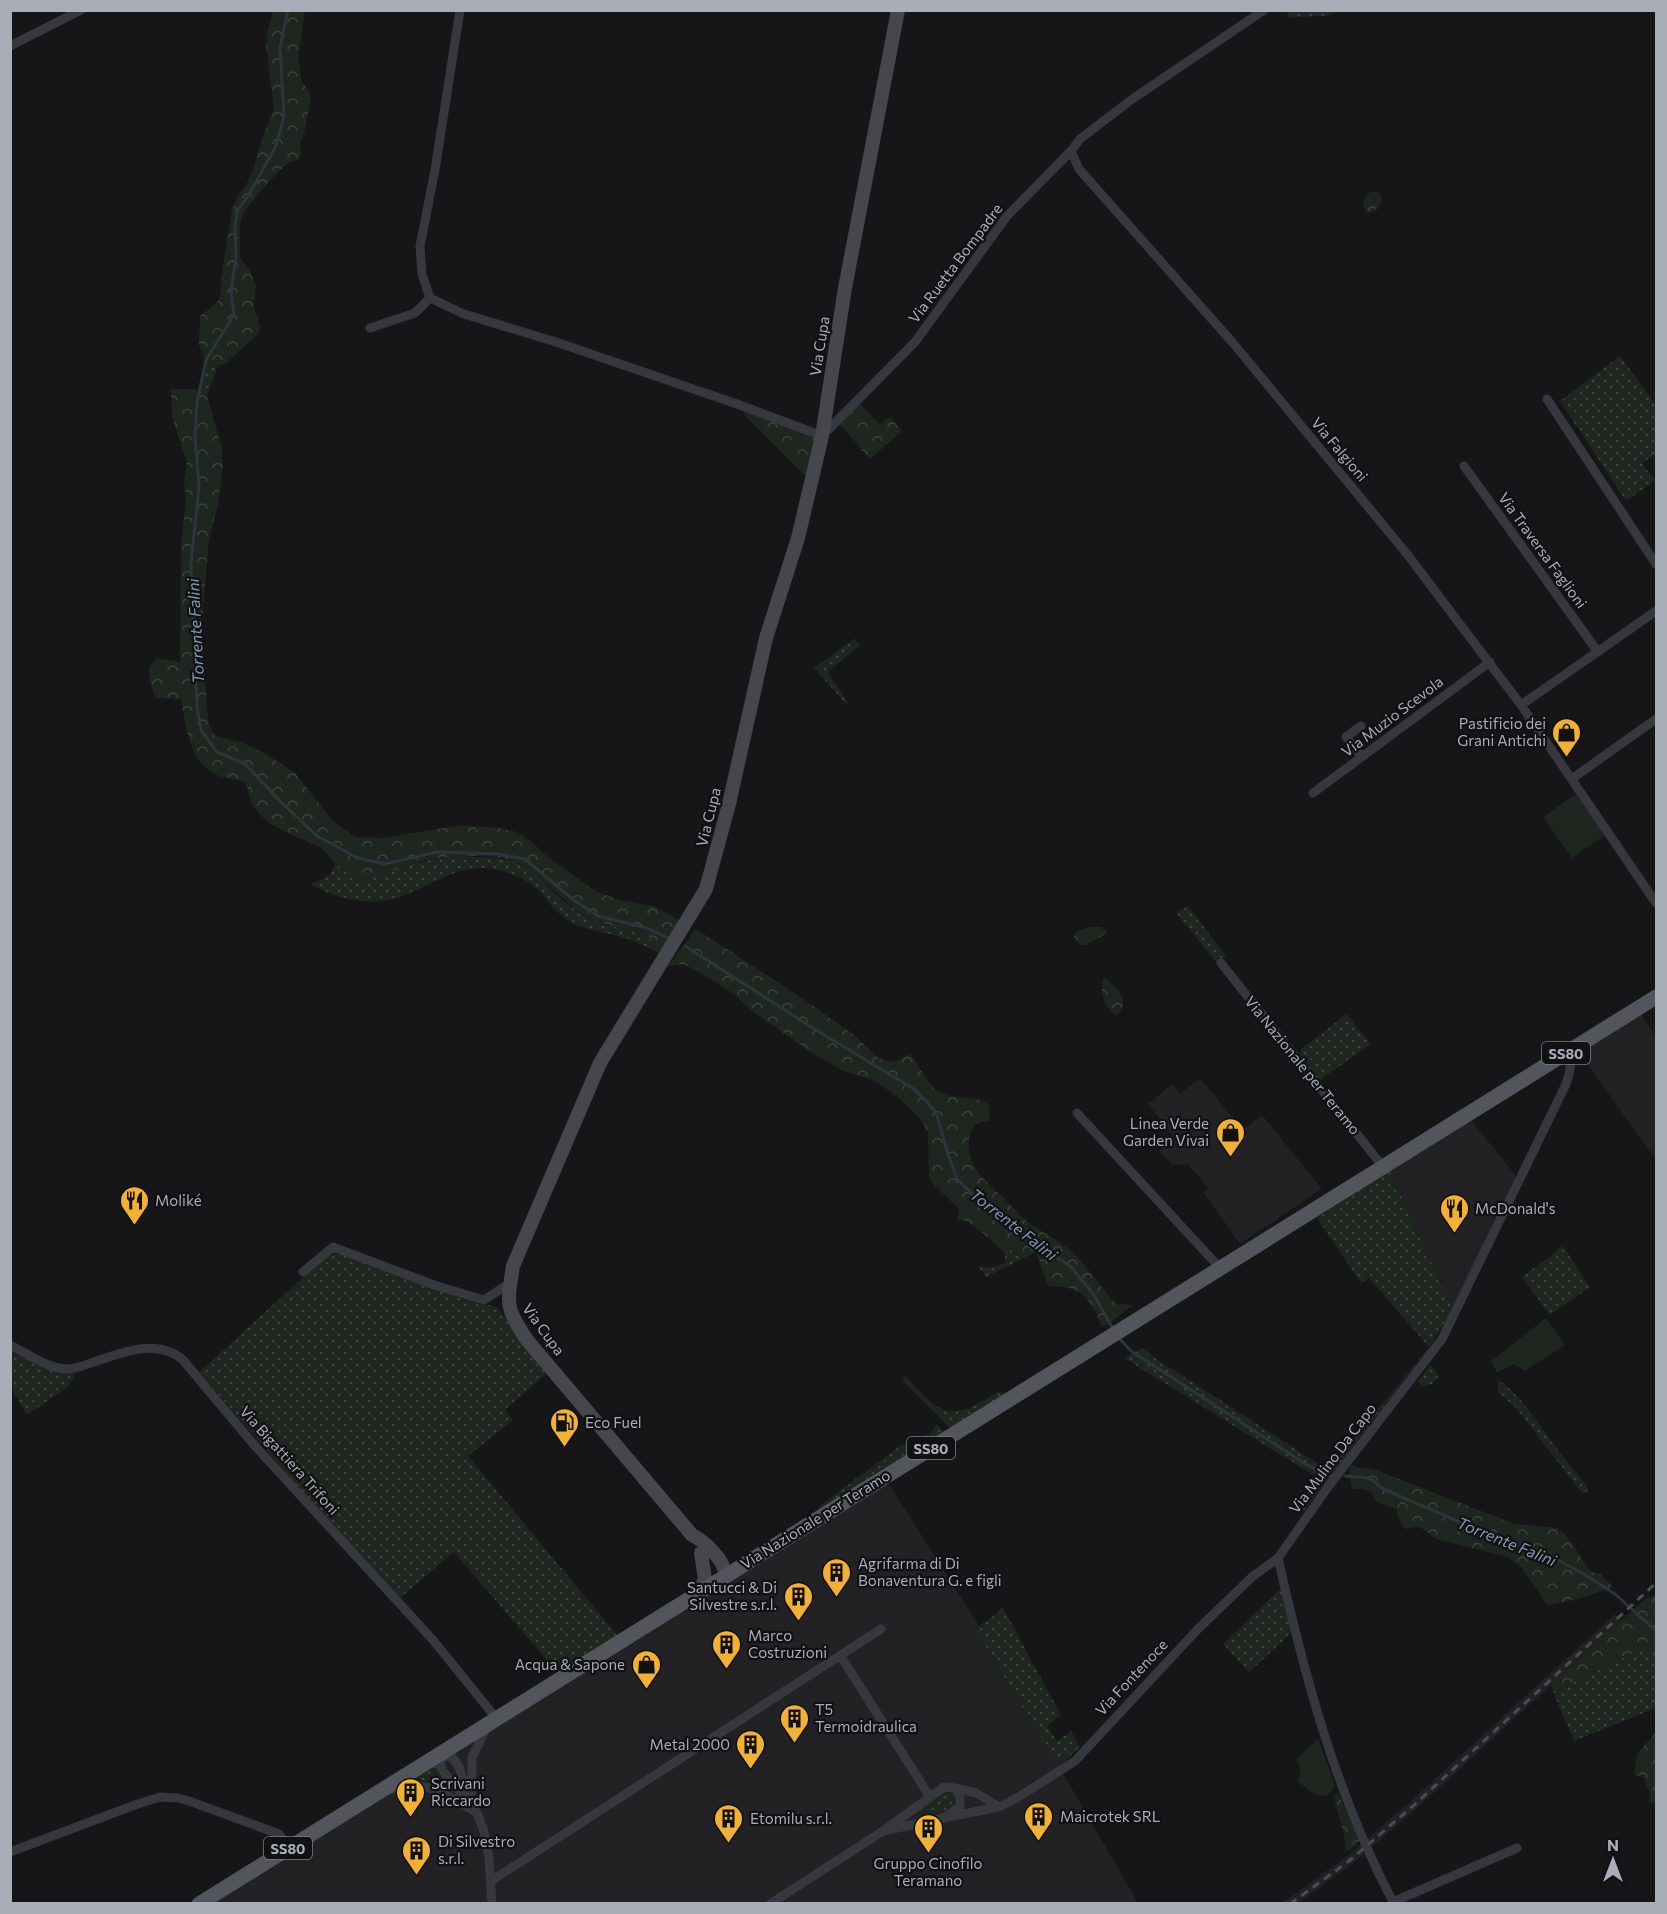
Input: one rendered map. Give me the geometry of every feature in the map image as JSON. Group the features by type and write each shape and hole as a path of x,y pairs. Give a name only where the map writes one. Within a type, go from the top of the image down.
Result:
{"main road":[{"name":"Via Nazionale per Teramo","path":"199,1904 1656,997"}],"street":[{"path":"10,46 81,10"},
{"path":"460,10 435,170 420,246 422,274 430,298 464,314 556,342 737,404 822,436"},
{"name":"Via Cupa","path":"726,1575 718,1572 706,1551 694,1542 692,1534 527,1340 511,1317 508,1306 510,1284 513,1266 600,1063 706,889 729,804 766,639 798,538 822,436 845,288 898,10"},
{"name":"Via Ruetta Bompadre","path":"822,436 915,342 1008,216 1080,139 1131,100 1264,10"},
{"name":"Via Falgioni","path":"1071,151 1079,169 1233,344 1385,527 1521,705 1573,778 1656,903"},
{"path":"370,328 415,313 430,298"},
{"path":"1546,399 1656,564"},
{"name":"Via Traversa Faglioni","path":"1464,466 1598,652"},
{"path":"1521,705 1656,611"},
{"name":"Via Muzio Scevola","path":"1313,794 1490,662"},
{"path":"1573,778 1656,719"},
{"path":"1361,726 1346,737 1362,757"},
{"name":"Via Nazionale per Teramo","path":"1221,963 1384,1168"},
{"name":"Via Mulino Da Capo","path":"1278,1558 1328,1487 1442,1339 1566,1084 1571,1067 1566,1053"},
{"path":"1077,1113 1220,1268"},
{"path":"303,1272 333,1247 437,1286 484,1300 510,1284"},
{"name":"Via Bigattiera Trifoni","path":"10,1345 49,1365 67,1369 136,1350 166,1349 183,1359 255,1446 433,1640 493,1721"},
{"path":"706,1551 734,1561 756,1556"},
{"name":"Via Cupa","path":"699,1592 705,1579 706,1551"},
{"path":"1278,1558 1323,1734 1346,1799 1393,1903 1517,1848"},
{"name":"Via Fontenoce","path":"883,1831 999,1807 1075,1761 1198,1629 1252,1577 1278,1558"},
{"path":"491,1881 881,1629"},
{"path":"840,1654 930,1797"},
{"path":"476,1812 471,1780 472,1758 493,1721"},
{"path":"476,1812 442,1770 439,1754 452,1757 458,1765 484,1831 492,1904"},
{"path":"376,1793 406,1786 424,1786 446,1793 476,1812"},
{"name":"Via Fontenoce","path":"770,1904 883,1831 944,1787 955,1788"},
{"path":"955,1788 976,1793 999,1807"},
{"path":"944,1818 960,1806 960,1797 955,1788"},
{"path":"10,1852 135,1805 168,1797 189,1801 279,1834 289,1848"}],"shaded area":[{"path":"1641,1014 1656,1037 1656,1160 1585,1061 1588,1047"},
{"name":"Linea Verde Garden Vivai","path":"1200,1078 1243,1130 1262,1115 1322,1189 1240,1244 1203,1192 1208,1188 1188,1164 1173,1165 1159,1151 1172,1135 1148,1104 1172,1084 1180,1094"},
{"name":"McDonald's","path":"1471,1120 1517,1177 1453,1310 1389,1170"},
{"path":"887,1481 979,1626 975,1629 1052,1754 1138,1903 208,1904"},
{"path":"1615,1614 1621,1621 1416,1809 1352,1864 1298,1903 1281,1904 1346,1857 1410,1802"}],"green space":[{"path":"273,11 305,11 298,58 302,82 311,98 300,143 301,155 299,160 287,164 268,183 247,208 241,220 240,258 256,285 254,306 260,327 258,334 225,364 208,367 199,345 200,316 217,303 220,296 232,210 253,170 274,108 266,47"},
{"path":"1286,11 1339,11 1321,16 1290,18"},
{"path":"1372,191 1379,193 1382,199 1375,210 1368,212 1363,204 1367,195"},
{"path":"1620,356 1656,405 1656,454 1642,463 1655,481 1626,501 1560,401"},
{"path":"205,361 208,367 218,366 207,395 198,391"},
{"path":"171,389 193,389 207,395 222,449 223,467 218,505 209,540 202,622 207,710 209,724 215,736 243,743 266,754 295,773 333,821 355,837 381,838 463,825 517,832 597,892 620,900 653,906 681,921 661,954 650,938 635,931 599,922 579,912 530,869 506,859 459,856 430,860 361,881 340,867 318,846 280,829 263,818 251,801 246,783 219,776 201,763 191,743 181,699 155,698 150,682 149,667 157,658 180,662 181,548 187,462 172,417"},
{"path":"860,403 879,424 890,417 902,431 870,459 839,423"},
{"path":"743,411 816,437 807,478 746,417"},
{"path":"854,639 860,645 828,672 848,703 846,704 814,668"},
{"path":"1576,794 1605,835 1572,858 1543,817"},
{"path":"451,856 495,858 520,864 534,872 576,910 598,922 634,931 650,938 661,954 624,938 570,922 536,888 515,875 499,870 474,868 464,870 398,898 372,902 346,899 310,884 329,874 335,863 361,881 415,863"},
{"path":"1188,906 1226,956 1217,963 1176,913"},
{"path":"1089,927 1101,927 1106,934 1085,945 1080,945 1074,936 1076,932"},
{"path":"696,929 802,998 854,1035 878,1058 894,1062 910,1054 927,1080 939,1092 945,1095 977,1099 989,1105 990,1121 975,1126 970,1135 969,1153 981,1175 1028,1222 1072,1252 1117,1304 1134,1305 1102,1327 1094,1308 1086,1297 1066,1287 1048,1286 1036,1252 1022,1259 1011,1250 999,1247 966,1221 957,1220 959,1209 929,1177 928,1132 921,1120 898,1097 875,1081 841,1070 809,1051 751,1010 734,994 699,972 683,964 668,966"},
{"path":"1104,977 1118,990 1123,1000 1121,1010 1116,1015 1108,1008 1104,998 1102,987"},
{"path":"1347,1014 1371,1044 1320,1080 1300,1054 1301,1049"},
{"path":"1389,1170 1453,1310 1429,1347 1369,1278 1361,1283 1317,1218"},
{"path":"1563,1246 1590,1287 1550,1315 1522,1277"},
{"path":"999,1247 1011,1250 1022,1259 986,1277 978,1266 992,1268 1005,1263 1005,1254"},
{"path":"340,1254 465,1300 497,1307 547,1373 505,1410 513,1420 468,1456 618,1636 558,1673 454,1552 399,1599 328,1522 199,1372 324,1259"},
{"path":"1546,1318 1565,1345 1525,1371 1514,1364 1497,1373 1491,1361"},
{"path":"1429,1347 1303,1512 1303,1502 1315,1476 1124,1358 1142,1348 1328,1470"},
{"path":"10,1351 51,1369 76,1373 68,1387 27,1415 11,1387"},
{"path":"1430,1365 1438,1377 1432,1384 1423,1386 1418,1381"},
{"path":"904,1374 928,1399 944,1410 964,1409 996,1392 1007,1393 952,1430 903,1381"},
{"path":"1498,1380 1508,1387 1526,1407 1584,1482 1588,1489 1586,1493 1579,1489 1515,1407 1498,1392"},
{"path":"937,1424 945,1433 820,1509 818,1507 900,1446 930,1433"},
{"path":"1350,1466 1373,1469 1515,1524 1557,1528 1565,1534 1586,1566 1592,1572 1601,1574 1613,1587 1578,1599 1547,1605 1522,1568 1508,1557 1436,1539 1420,1527 1406,1529 1401,1525 1396,1509 1377,1502 1371,1493 1364,1489 1352,1489"},
{"path":"1283,1586 1292,1631 1249,1672 1223,1644"},
{"path":"1656,1595 1656,1659 1646,1647 1579,1679 1554,1694 1551,1685 1647,1597"},
{"path":"1002,1606 1061,1715 1047,1726 1057,1741 1071,1731 1080,1747 1059,1766 975,1629 999,1612"},
{"path":"1646,1647 1656,1659 1656,1708 1574,1741 1554,1694 1579,1679"},
{"path":"1656,1732 1656,1804 1649,1802 1650,1793 1643,1777 1634,1775 1637,1754"},
{"path":"1318,1738 1335,1785 1331,1792 1322,1796 1297,1781 1301,1771 1297,1759"},
{"path":"436,1765 459,1794 440,1784 414,1779"},
{"path":"948,1791 954,1793 958,1803 953,1808 919,1816 917,1814 918,1809"},
{"path":"1338,1793 1359,1840 1357,1845 1345,1852 1343,1831 1334,1796"}],"waterway":[{"name":"Torrente Falini","path":"288,10 280,48 284,116 276,146 237,211 236,257 231,291 234,315 206,360 197,402 195,437 199,486 191,564 197,707 201,730 217,752 245,764 317,836 358,858 385,864 437,852 499,854 525,859 575,901 598,916 647,928 670,939"},
{"name":"Torrente Falini","path":"685,946 816,1030 914,1089 936,1112 957,1179 985,1206 1071,1267 1094,1295 1113,1329"},
{"name":"Torrente Falini","path":"1118,1337 1131,1351 1307,1465 1330,1476"},
{"name":"Torrente Falini","path":"1345,1476 1370,1478 1383,1489 1497,1538 1545,1553 1615,1594 1656,1631"}],"railway":[{"path":"1290,1904 1349,1861 1413,1806 1656,1583"}],"place":[{"name":"Pastificio dei Grani Antichi","path":"1567,758"},
{"name":"Linea Verde Garden Vivai","path":"1230,1158"},
{"name":"Moliké","path":"134,1226"},
{"name":"McDonald's","path":"1454,1234"},
{"name":"Eco Fuel","path":"564,1448"},
{"name":"Agrifarma di Di Bonaventura G. e figli","path":"837,1598"},
{"name":"Santucci & Di Silvestre s.r.l.","path":"798,1622"},
{"name":"Marco Costruzioni","path":"727,1670"},
{"name":"Acqua & Sapone","path":"646,1690"},
{"name":"T5 Termoidraulica","path":"794,1744"},
{"name":"Metal 2000","path":"751,1770"},
{"name":"Scrivani Riccardo","path":"410,1818"},
{"name":"Maicrotek SRL","path":"1039,1842"},
{"name":"Etomilu s.r.l.","path":"729,1844"},
{"name":"Gruppo Cinofilo Teramano","path":"928,1854"},
{"name":"Di Silvestro s.r.l.","path":"417,1876"}]}
